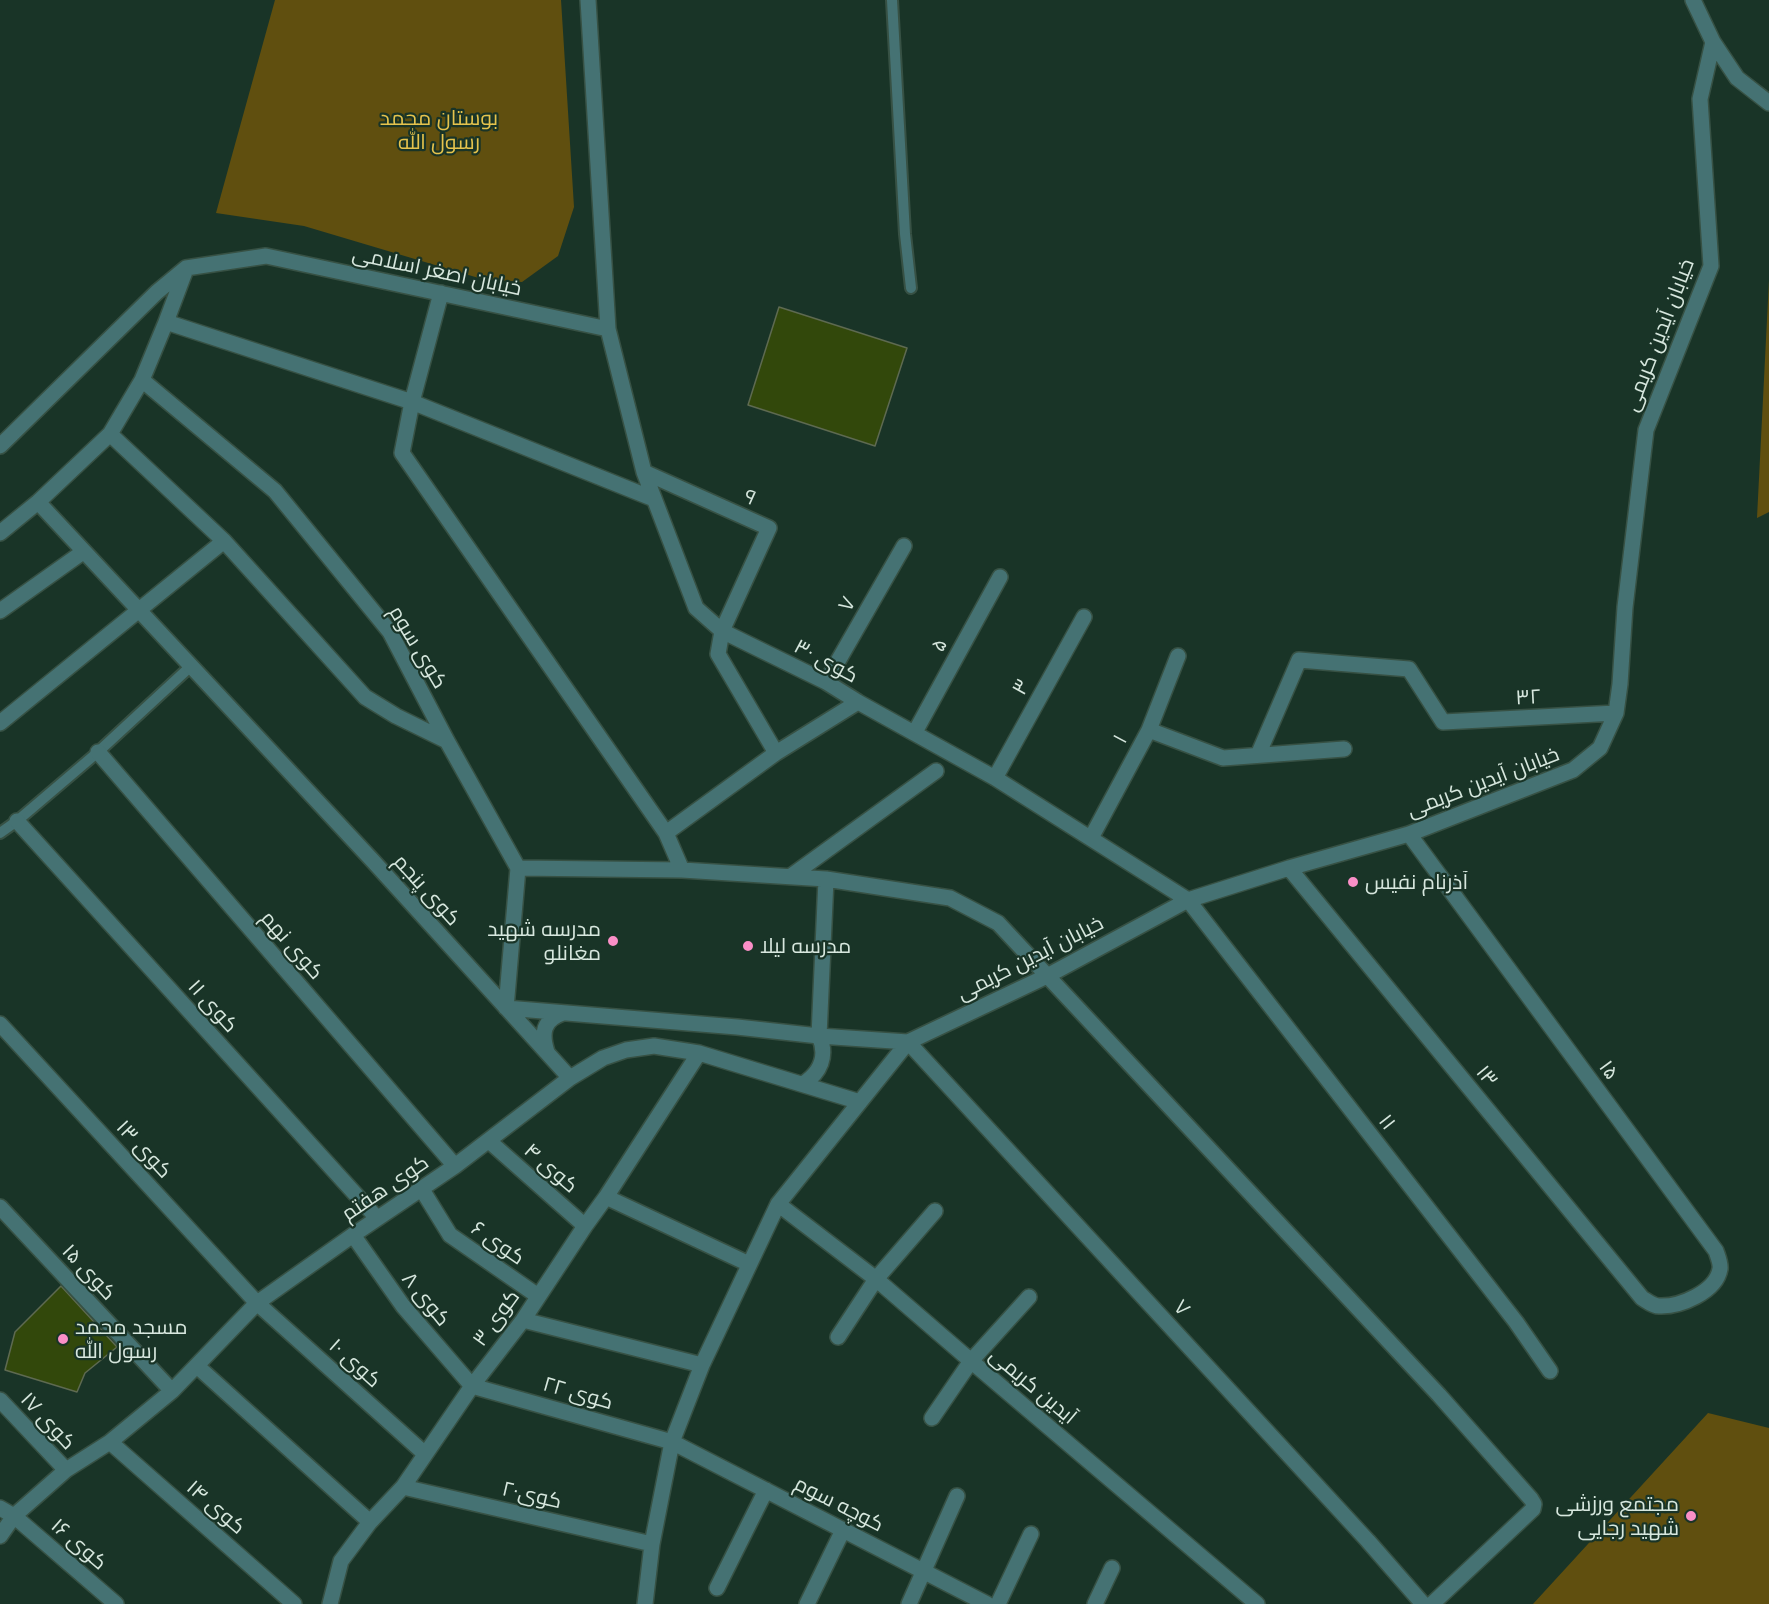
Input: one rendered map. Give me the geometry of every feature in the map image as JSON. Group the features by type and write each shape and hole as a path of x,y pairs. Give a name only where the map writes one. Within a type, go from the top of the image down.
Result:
{"street":[{"path":"588,0 608,329"},
{"path":"1693,0 1713,42 1737,78 1769,103"},
{"name":"خیابان آیدین کریمی","path":"908,1042 1047,976 1188,900 1409,834 1573,770 1600,748 1616,713 1625,607 1646,430 1711,266 1700,99 1713,42"},
{"name":"خیابان اصغر اسلامی","path":"186,268 266,256 608,329"},
{"path":"0,533 38,502 110,434 142,380 186,268"},
{"path":"0,446 157,292 186,268"},
{"path":"441,293 412,402 402,453 666,833 682,870"},
{"path":"166,322 412,402 654,499"},
{"name":"کوی ۳۰","path":"608,329 644,472 696,608 722,631 826,682 995,778 1188,900"},
{"name":"کوی سوم","path":"142,380 275,491 390,632 447,741 518,868"},
{"path":"110,434 224,541 365,697 396,716 447,741"},
{"name":"۹","path":"644,472 769,528 722,631"},
{"name":"کوی پنجم","path":"38,502 570,1078"},
{"path":"0,723 224,541"},
{"name":"۷","path":"826,682 904,546"},
{"path":"0,611 83,552"},
{"name":"۵","path":"915,732 999,577"},
{"name":"۳","path":"995,778 1084,617"},
{"path":"722,631 718,654 776,753"},
{"name":"۱","path":"1091,838 1149,730 1178,656"},
{"name":"۳۲","path":"1258,755 1299,660 1409,669 1443,722 1616,713"},
{"path":"666,833 776,753 858,702"},
{"path":"1149,730 1223,758 1344,749"},
{"name":"کوی نهم","path":"98,752 455,1166"},
{"path":"791,876 936,771"},
{"name":"کوی ۱۱","path":"17,821 377,1218"},
{"name":"۱۵","path":"1409,834 1716,1251 1721,1267 1717,1280 1698,1296 1675,1304 1656,1307"},
{"path":"908,1042 506,1008 518,868 682,870 826,879 950,898 998,923 1431,1387 1531,1498 1533,1509 1432,1604"},
{"name":"۱۳","path":"1289,868 1642,1298 1656,1307"},
{"path":"803,1084 817,1072 824,1053 819,1036 826,879"},
{"name":"۱۱","path":"1188,900 1516,1322 1550,1371"},
{"path":"547,1052 543,1040 545,1027 552,1016 563,1013"},
{"name":"کوی ۱۳","path":"0,1024 257,1303"},
{"path":"645,1604 652,1544 672,1442 702,1365 749,1264 778,1204 908,1042"},
{"name":"۷","path":"908,1042 1344,1515 1423,1604"},
{"name":"کوی هفتم","path":"0,1536 14,1516 66,1470 110,1442 172,1391 257,1303 455,1166 570,1078 603,1058 626,1050 654,1046 699,1053 860,1102"},
{"name":"کوی ۳","path":"334,1603 341,1561 370,1522 403,1487 472,1386 523,1320 699,1053"},
{"name":"کوی ۴","path":"489,1141 585,1226"},
{"name":"کوی ۶","path":"421,1188 450,1235 538,1296"},
{"path":"606,1197 749,1264"},
{"name":"آیدین کریمی","path":"778,1204 876,1279 1257,1604"},
{"name":"کوی ۱۵","path":"0,1207 172,1391"},
{"path":"838,1337 876,1279 935,1211"},
{"name":"کوی ۸","path":"353,1235 403,1306 472,1386"},
{"path":"932,1418 971,1361 1029,1297"},
{"name":"کوی ۱۰","path":"257,1303 425,1454"},
{"path":"523,1320 702,1365"},
{"path":"197,1366 370,1522"},
{"name":"کوی ۲۲","path":"472,1386 672,1442"},
{"name":"کوی ۱۷","path":"0,1400 66,1470"},
{"name":"کوی ۱۴","path":"110,1442 294,1604"},
{"name":"کوچه سوم","path":"672,1442 987,1604"},
{"name":"کوی۲۰","path":"403,1487 652,1544"},
{"path":"717,1588 766,1490"},
{"path":"909,1604 957,1496"},
{"name":"کوی ۱۶","path":"0,1508 14,1516 116,1604"},
{"path":"807,1604 843,1530"},
{"path":"998,1604 1031,1534"},
{"path":"1095,1604 1112,1568"}],"lane":[{"path":"892,0 905,234 911,288"},
{"path":"0,832 17,821 98,752 191,666"}],"green space":[{"name":"بوستان محمد رسول الله","path":"275,0 561,0 574,207 558,256 522,282 482,279 304,226 216,213"},
{"path":"1769,280 1769,512 1757,518"},
{"name":"مجتمع ورزشی شهید رجایی","path":"1708,1413 1769,1428 1769,1604 1533,1604"}],"building":[{"path":"779,307 907,348 875,446 748,405"},
{"name":"مسجد محمد رسول الله","path":"61,1286 117,1347 85,1373 77,1392 5,1370 15,1332"}],"place":[{"name":"آذرنام نفیس","path":"1353,882"},
{"name":"مدرسه شهید مغانلو","path":"613,941"},
{"name":"مدرسه لیلا","path":"748,946"},
{"name":"مسجد محمد رسول الله","path":"63,1339"},
{"name":"مجتمع ورزشی شهید رجایی","path":"1691,1516"}]}
